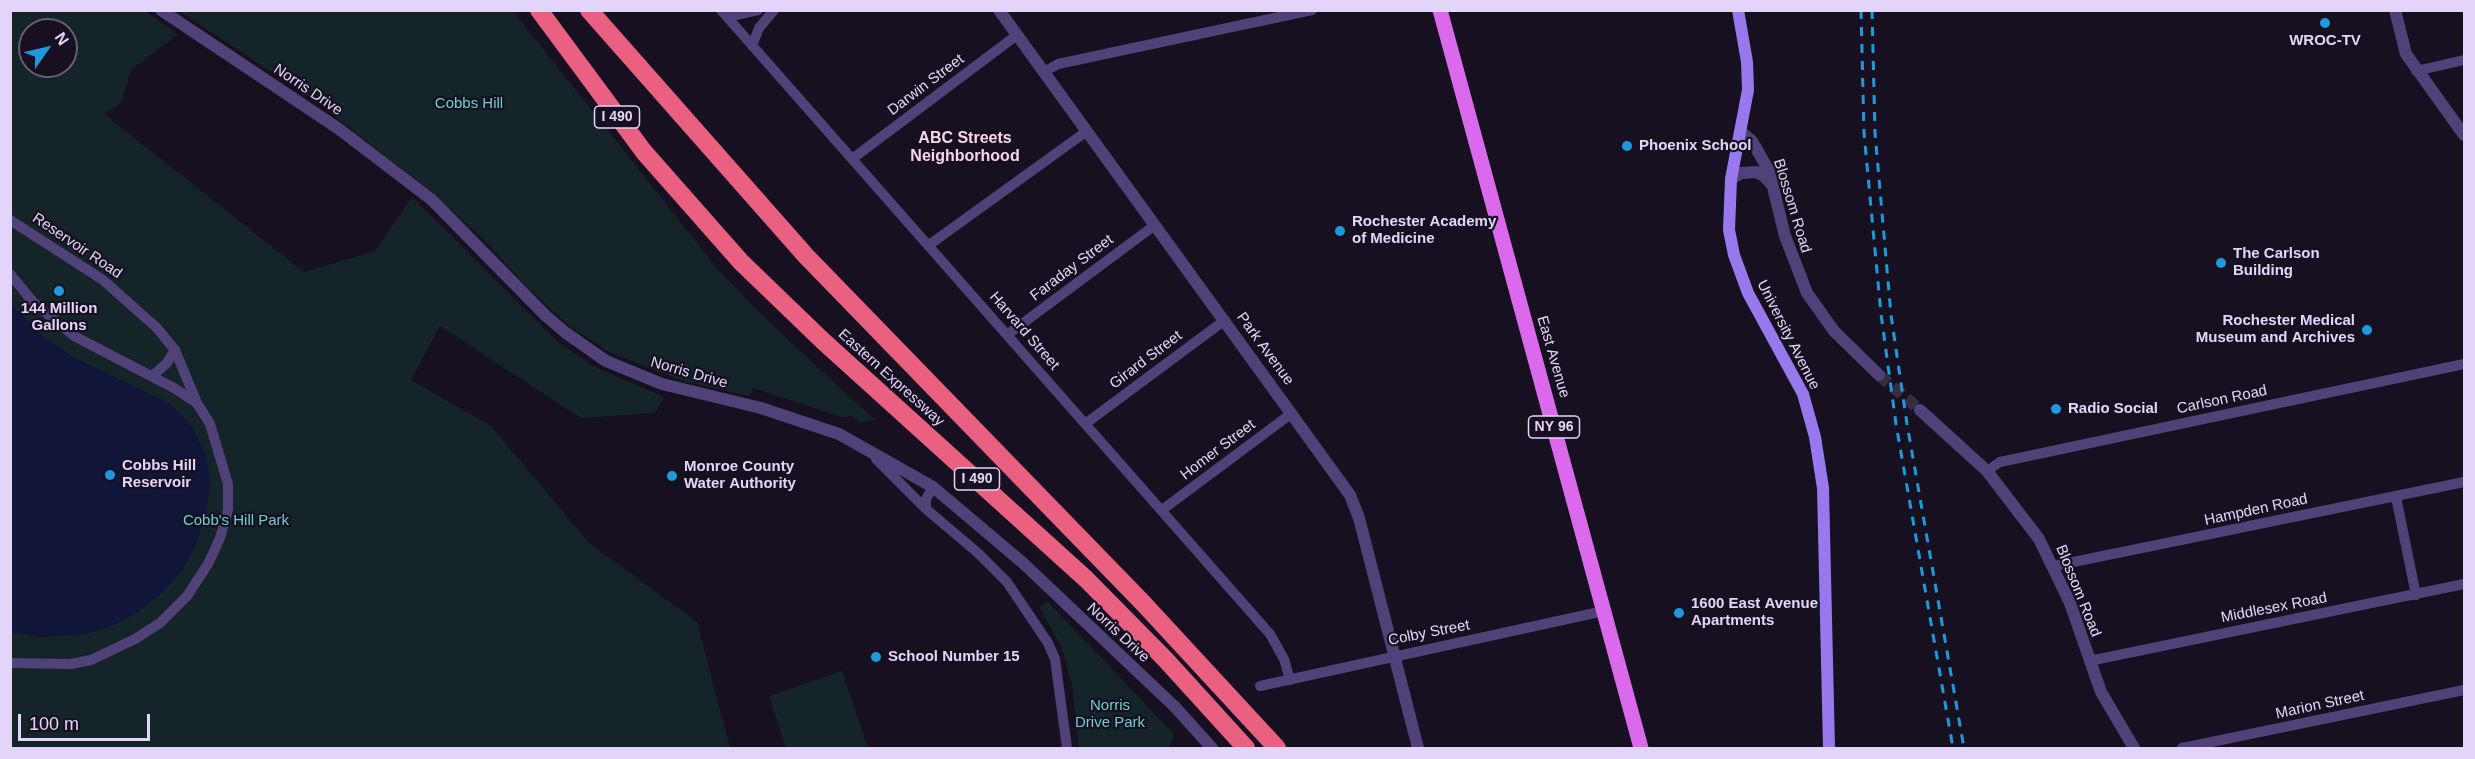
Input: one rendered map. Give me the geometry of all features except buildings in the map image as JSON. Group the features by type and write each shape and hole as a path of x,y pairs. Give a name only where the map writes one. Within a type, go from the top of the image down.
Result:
{"highway":[{"path":"529,10 614,114"},
{"name":"Eastern Expressway","path":"539,10 614,114 675,190 752,273 1086,579 1165,659 1246,748"},
{"name":"Eastern Expressway","path":"589,10 720,160 843,295 1151,611 1277,748"},
{"path":"606,10 720,160"}],"main road":[{"name":"East Avenue","path":"1440,10 1641,748"},
{"name":"University Avenue","path":"1738,10 1748,81 1731,179 1729,230 1734,255 1756,310 1803,394 1815,437 1822,488 1828,748"}],"street":[{"name":"Norris Drive","path":"161,10 339,129 423,193 467,233 546,316 566,333 606,360 662,384 786,416 839,434 861,444 933,487 1023,563 1175,707 1212,748"},
{"path":"724,14 758,10"},
{"path":"752,46 759,28 774,10"},
{"name":"Park Avenue","path":"999,10 1292,413 1352,500 1418,748"},
{"path":"1044,72 1058,64 1312,10"},
{"path":"2395,10 2406,54 2464,135"},
{"name":"Harvard Street","path":"724,14 1270,634 1284,659 1290,680"},
{"name":"Darwin Street","path":"852,159 1017,35"},
{"path":"2416,71 2464,60"},
{"path":"929,245 1087,131"},
{"name":"Blossom Road","path":"1740,131 1762,157 1773,186 1788,247 1807,292 1834,331 1880,375"},
{"path":"1731,179 1741,174 1756,172 1764,176 1773,186"},
{"name":"Reservoir Road","path":"10,220 103,280 157,328 175,350 197,403 210,424 220,450 228,484 228,510 220,538 187,596 160,623 135,639 90,660 63,664 10,663"},
{"name":"Faraday Street","path":"1007,335 1155,225"},
{"name":"Reservoir Road","path":"10,274 33,302 65,329 153,376 197,403"},
{"name":"Girard Street","path":"1085,424 1225,320"},
{"path":"153,376 166,364 175,350"},
{"name":"Carlson Road","path":"1987,471 2000,462 2464,364"},
{"name":"Blossom Road","path":"1920,410 1987,471 2025,517 2054,566 2070,603 2101,692 2134,748"},
{"name":"Homer Street","path":"1162,510 1292,413"},
{"path":"861,444 926,509 993,567 1039,625 1055,659 1067,748"},
{"name":"Hampden Road","path":"2054,566 2464,482"},
{"path":"926,509 926,499 933,487"},
{"path":"2396,497 2416,595"},
{"name":"Middlesex Road","path":"2089,661 2464,584"},
{"name":"Colby Street","path":"1260,686 1394,655 1560,623 1604,611"},
{"name":"Marion Street","path":"2182,748 2464,690"}],"green space":[{"name":"Cobb's Hill Park","path":"11,11 146,11 178,34 131,70 121,103 104,114 304,272 375,251 412,197 557,341 593,366 664,397 655,413 581,418 440,326 411,380 491,426 589,543 697,622 730,748 11,747"},
{"name":"Cobbs Hill","path":"179,11 513,11 720,272 772,325 875,420 859,423 853,416 842,417 753,388 750,396 682,381 607,351 567,324 529,289 486,242 432,192 312,99"},
{"name":"Norris Drive Park","path":"1047,601 1174,734 1169,748 1079,748 1072,685 1062,649 1039,606"},
{"path":"842,671 868,748 786,748 769,696"}],"shaded area":[{"name":"Cobbs Hill Reservoir","path":"11,305 43,336 73,357 169,403 191,425 207,458 210,480 207,508 196,545 182,570 162,593 135,614 116,624 87,634 40,637 11,632"}],"tunnel":[{"path":"1879,375 1920,410"}],"railway":[{"path":"1861,10 1864,133 1881,314 1896,424 1953,748"},
{"path":"1872,10 1875,133 1891,315 1907,424 1964,748"}],"place":[{"name":"WROC-TV","path":"2325,23"},
{"name":"Phoenix School","path":"1627,146"},
{"name":"Rochester Academy of Medicine","path":"1340,231"},
{"name":"The Carlson Building","path":"2221,263"},
{"name":"144 Million Gallons","path":"59,291"},
{"name":"Rochester Medical Museum and Archives","path":"2367,330"},
{"name":"Radio Social","path":"2056,409"},
{"name":"Cobbs Hill Reservoir","path":"110,475"},
{"name":"Monroe County Water Authority","path":"672,476"},
{"name":"1600 East Avenue Apartments","path":"1679,613"},
{"name":"School Number 15","path":"876,657"}],"district":[{"name":"ABC Streets Neighborhood","path":"965,148"}]}
